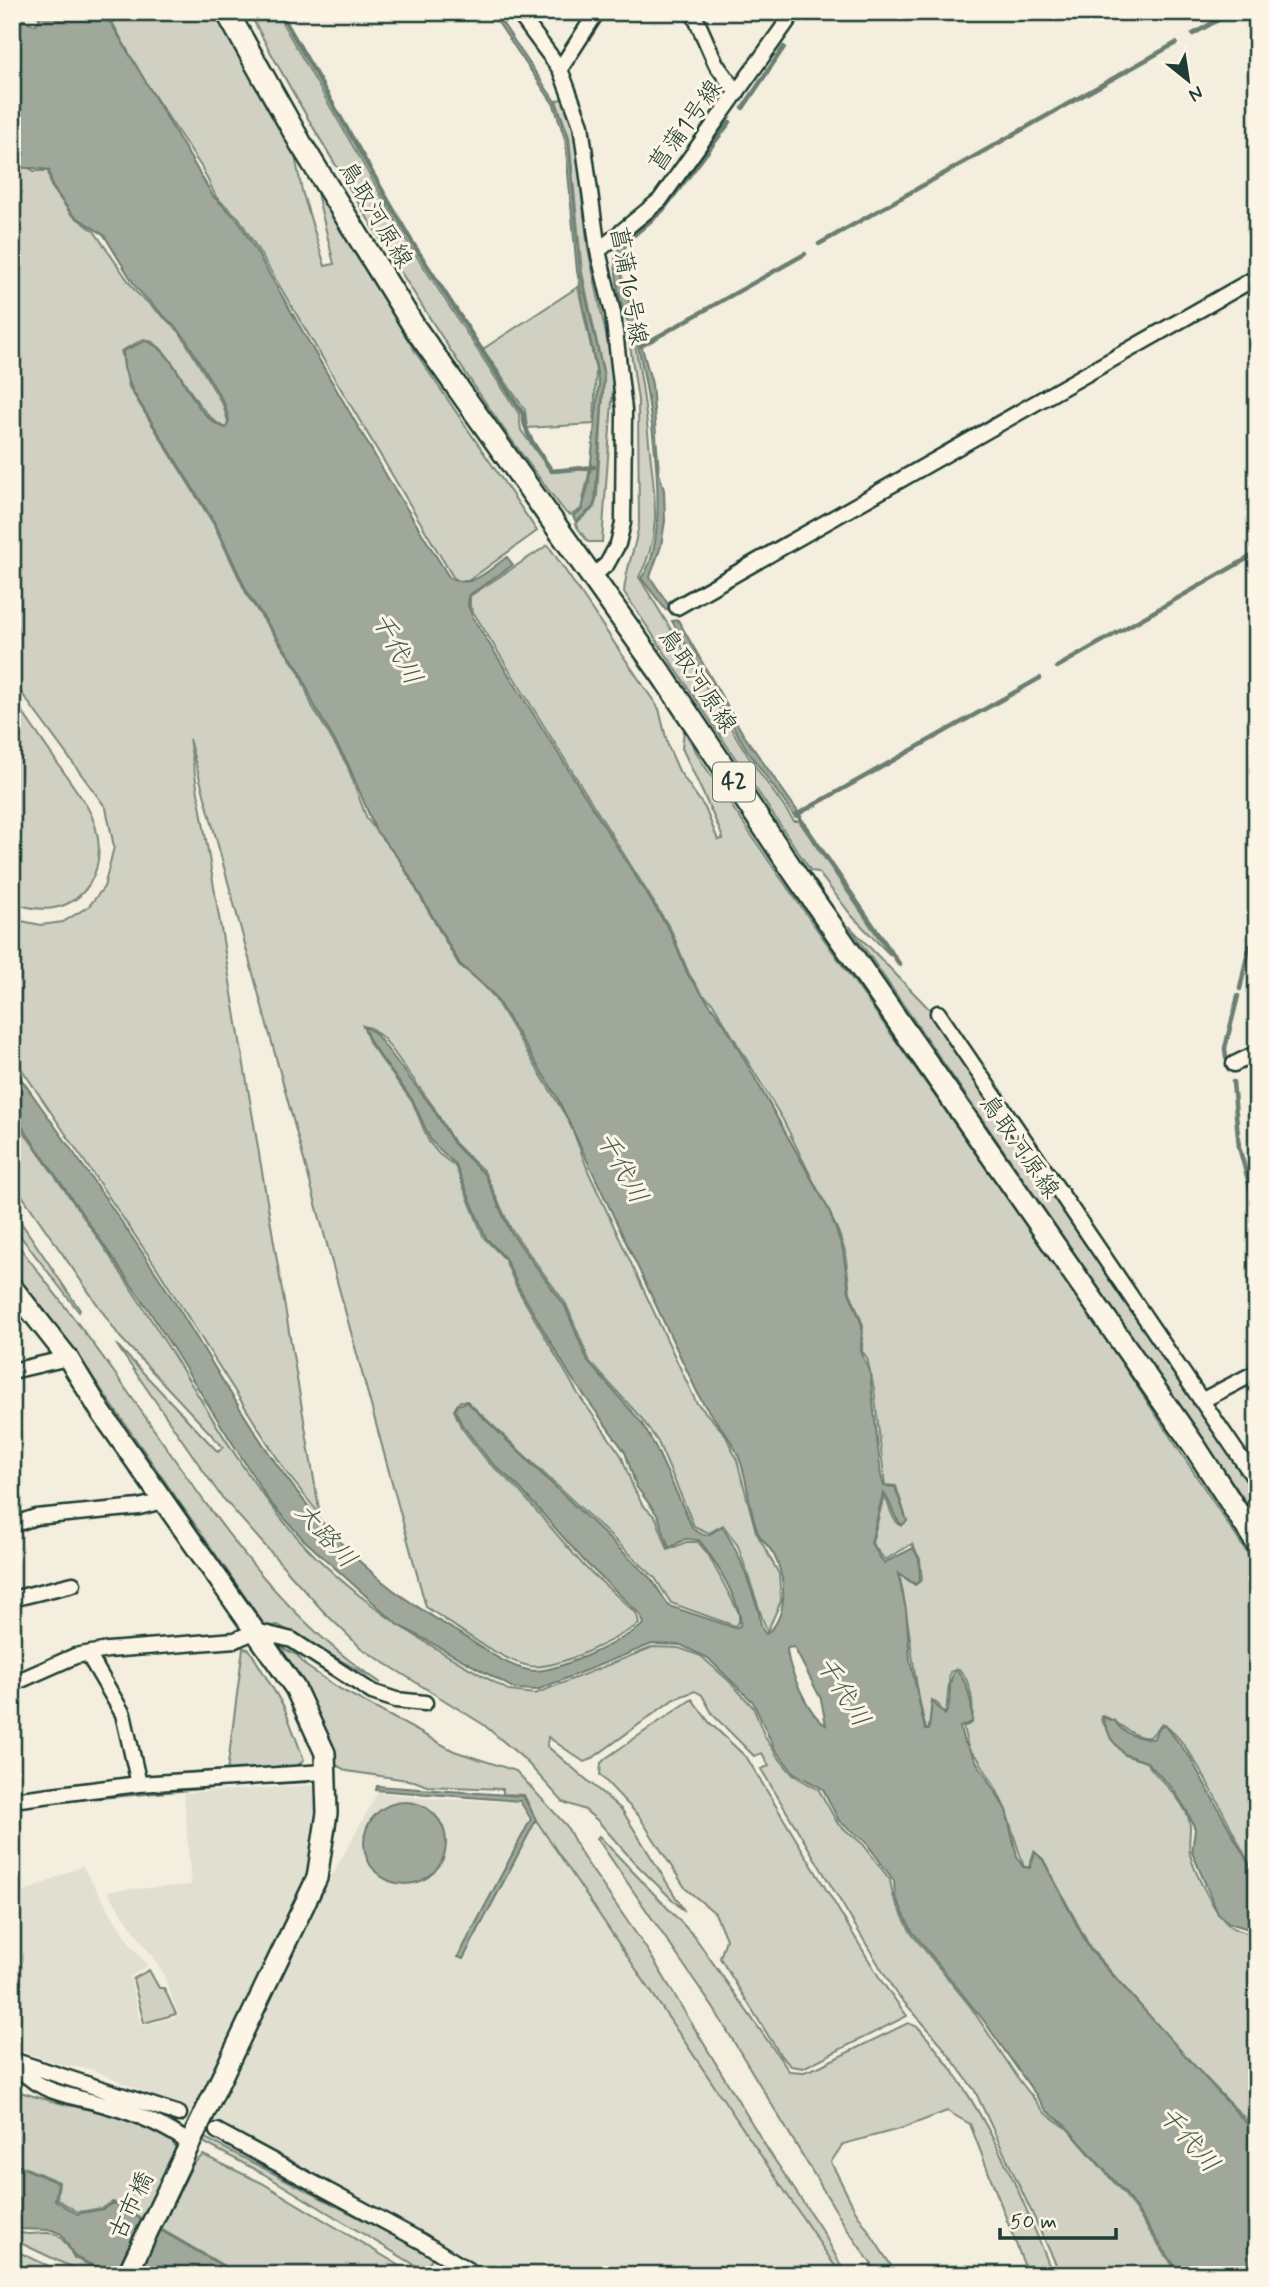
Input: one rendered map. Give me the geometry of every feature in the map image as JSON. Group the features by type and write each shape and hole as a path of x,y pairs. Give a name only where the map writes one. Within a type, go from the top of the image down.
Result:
{"main road":[{"name":"鳥取河原線","path":"227,12 386,285 593,576 1195,1447 1257,1543"}],"street":[{"name":"菖蒲16号線","path":"518,12 560,69 581,125 598,251 613,313 624,410 623,523 618,544 607,564 593,576"},
{"path":"560,69 597,12"},
{"path":"693,12 716,64 737,93"},
{"name":"菖蒲1号線","path":"598,251 660,200 794,12"},
{"path":"677,607 1257,277"},
{"path":"938,1013 1257,1482"},
{"path":"1234,1065 1257,1053"},
{"name":"古市橋","path":"12,1287 68,1358 163,1501 295,1688 325,1753 327,1813 317,1878 127,2275"},
{"path":"12,1371 68,1358"},
{"path":"1201,1401 1257,1371"},
{"path":"12,1525 36,1517 139,1507 163,1501"},
{"path":"12,1599 73,1584"},
{"path":"12,1684 75,1656 235,1640 256,1631 292,1640 372,1692 396,1700 425,1703"},
{"path":"88,1654 123,1714 139,1784"},
{"path":"12,1800 139,1784 324,1772"},
{"path":"13,2060 20,2071 53,2093 111,2106 172,2130 185,2151"},
{"path":"13,2060 179,2114"},
{"path":"217,2131 422,2241 475,2275"}],"shaded area":[{"path":"98,12 214,12 294,151 302,191 325,266 334,264 316,189 416,353 537,531 468,581 460,582 453,577 239,218 216,197 202,168 143,79 112,22"},
{"path":"249,12 276,12 409,244 519,414 521,430 551,472 590,469 581,509 571,515 566,513 463,369 337,168"},
{"path":"563,98 575,134 588,249 614,373 602,542 588,542 575,524 594,508 597,496 604,376 582,272 569,137 556,101"},
{"path":"27,167 34,171 48,171 51,186 71,214 94,231 136,292 179,331 223,405 229,425 226,428 213,420 202,408 174,365 155,344 144,339 121,351 129,387 214,525 248,597 299,672 312,706 347,765 367,819 400,861 459,965 480,981 493,996 570,1123 589,1173 696,1402 725,1434 737,1460 756,1532 779,1574 781,1601 767,1632 738,1546 723,1525 709,1533 694,1526 658,1442 642,1419 590,1362 566,1304 511,1229 484,1171 454,1143 433,1106 384,1039 371,1028 363,1026 370,1044 413,1103 429,1142 455,1166 484,1238 504,1258 517,1288 578,1394 621,1455 642,1504 656,1518 668,1550 686,1542 698,1542 708,1554 739,1613 739,1622 735,1626 671,1603 655,1578 467,1401 460,1401 454,1410 461,1427 488,1462 516,1487 584,1566 637,1614 639,1624 570,1659 554,1664 529,1666 490,1649 426,1607 189,739 320,1515 286,1472 155,1265 12,1055 12,919 41,925 63,922 89,906 104,887 114,847 106,808 12,680 12,169"},
{"path":"578,287 596,370 594,424 527,428 525,410 483,349"},
{"path":"627,325 632,330 641,376 655,501 651,546 639,577 748,756 794,821 799,821 891,956 852,916 818,872 811,871 624,592 639,523 638,400"},
{"path":"548,545 659,709 668,746 679,771 705,808 718,840 723,839 719,828 682,748 684,730 702,762 775,870 1092,1318 1257,1568 1257,1877 1201,1770 1174,1734 1162,1724 1150,1737 1143,1737 1131,1733 1109,1718 1103,1716 1101,1720 1124,1755 1146,1762 1182,1805 1190,1827 1190,1854 1207,1894 1227,1923 1257,1939 1257,2131 1179,2050 1091,1949 1043,1859 1034,1852 1029,1867 1024,1867 999,1795 979,1760 969,1751 963,1727 972,1723 972,1702 967,1681 959,1669 950,1672 946,1713 932,1700 929,1729 926,1729 899,1574 915,1585 922,1580 920,1559 912,1544 885,1560 872,1543 884,1496 897,1523 901,1526 907,1521 896,1486 885,1485 874,1389 867,1358 862,1351 863,1325 850,1292 845,1251 838,1231 783,1120 712,1002 702,994 689,974 671,930 470,607 470,596"},
{"path":"12,697 85,803 95,825 99,847 96,867 89,885 76,899 58,907 37,908 12,902"},
{"path":"849,926 937,1017 1257,1487 1257,1518"},
{"path":"12,1116 114,1263 255,1484 315,1556 361,1597 408,1631 510,1691 535,1694 653,1647 679,1648 701,1656 730,1682 753,1707 765,1737 778,1757 793,1775 819,1790 838,1824 863,1844 890,1880 893,1896 911,1933 970,2006 1020,2081 1045,2113 1068,2129 1125,2195 1179,2275 1061,2275 975,2091 937,2039 895,1992 761,1769 769,1766 762,1753 754,1756 713,1715 702,1695 695,1691 674,1699 584,1762 548,1737 547,1746 622,1810 685,1912 634,1862 598,1821 585,1810 563,1802 524,1759 484,1725 361,1648 323,1611 220,1495 116,1344 218,1452 223,1447 120,1337 12,1181"},
{"path":"12,1209 79,1312 18,1233 12,1222"},
{"path":"12,1237 105,1360 205,1502 268,1582 340,1653 381,1683 278,1625 266,1627 78,1356 12,1269"},
{"path":"280,1647 297,1655 306,1666 340,1689 454,1751 516,1771 566,1825 583,1857 648,1951 768,2150 823,2232 846,2275 841,2275 536,1820 524,1795 503,1794 503,1789 427,1786 414,1781 347,1771 336,1765 314,1703"},
{"path":"243,1648 249,1649 284,1707 304,1760 297,1766 227,1772"},
{"path":"692,1699 709,1722 747,1758 882,1982 907,2016 803,2068 791,2066 781,2056 720,1958 726,1939 715,1913 686,1889 639,1816 600,1775 601,1763 606,1758"},
{"path":"315,1785 318,1788 314,1844 297,1900 192,2112 91,2069 63,2065 12,2048 12,1894 14,1897 82,1866 130,1944 148,1966 130,1976 141,2026 179,2016 162,1971 107,1891 191,1885 184,1793"},
{"path":"378,1792 422,1798 520,1802 530,1820 536,1820 840,2275 493,2275 286,2158 214,2122 326,1887"},
{"path":"599,1836 694,1936 789,2071 804,2072 818,2067 908,2023 918,2027 961,2083 996,2145 1053,2275 1028,2275 970,2124 947,2111 903,2128 843,2144 831,2162 855,2210 897,2275 879,2275 847,2229 714,2009 597,1838"},
{"path":"149,1970 159,1988 164,1988 176,2014 144,2023 133,1979"},
{"path":"12,2089 132,2121 170,2137 176,2149 143,2219 113,2202 102,2208 78,2212 57,2199 59,2182 12,2162"},
{"path":"205,2138 433,2256 425,2271 262,2173 203,2142"},
{"path":"203,2155 262,2183 415,2275 240,2275 161,2229 193,2164"},
{"path":"12,2230 32,2234 53,2233 67,2245 74,2258 110,2275 88,2275 12,2239"},
{"path":"12,2249 66,2274 67,2275 12,2275"}],"water":[{"path":"35,12 91,12 111,23 213,196 238,220 389,480 449,577 457,581 472,580 507,557 513,565 469,595 468,605 473,618 670,931 688,975 725,1025 829,1210 843,1250 849,1292 862,1325 861,1351 870,1374 881,1475 884,1486 895,1487 907,1521 902,1525 898,1521 883,1493 871,1543 884,1563 913,1548 919,1559 920,1581 915,1584 898,1573 906,1610 910,1659 925,1730 929,1730 932,1701 945,1715 948,1710 951,1681 956,1669 967,1687 972,1708 972,1722 960,1727 963,1739 1006,1810 1017,1857 1023,1867 1030,1868 1035,1852 1043,1860 1090,1950 1257,2135 1257,2275 1181,2275 1126,2194 1063,2123 1047,2111 984,2021 912,1931 895,1896 894,1881 865,1841 839,1821 823,1789 794,1773 774,1748 753,1702 708,1658 681,1645 652,1644 537,1690 515,1689 397,1624 303,1539 269,1501 148,1309 12,1112 12,1066 147,1259 260,1440 286,1476 313,1512 343,1545 404,1598 499,1659 528,1670 554,1668 570,1662 621,1639 644,1624 640,1614 586,1563 518,1486 489,1460 462,1425 455,1410 457,1405 467,1402 652,1580 669,1606 735,1628 740,1626 740,1617 732,1594 699,1540 685,1539 669,1548 658,1516 636,1486 625,1452 571,1377 519,1288 505,1258 486,1238 456,1165 431,1141 413,1101 372,1045 363,1026 374,1032 432,1107 454,1144 485,1175 510,1231 565,1306 588,1362 641,1422 655,1446 693,1529 709,1535 722,1527 728,1535 747,1577 762,1629 766,1634 773,1627 782,1608 781,1575 774,1555 758,1533 738,1455 700,1398 557,1097 494,995 460,964 400,860 376,831 348,764 314,705 300,671 249,596 216,525 133,392 124,368 123,351 145,341 157,347 168,357 202,411 213,422 226,428 229,420 224,403 184,336 137,289 104,235 72,214 52,186 49,170 12,168 12,149 19,156 24,154 12,138 12,22 21,19 35,25 40,19","holes":["794,1647 821,1699 826,1725 819,1720 800,1691 787,1648"]},
{"path":"491,12 495,12 556,103 568,137 580,272 604,376 595,501 593,507 576,522 573,516 582,510 589,482 599,383 577,271 565,139 554,105"},
{"path":"630,237 620,258 621,272 652,384 659,473 664,490 665,521 661,546 650,577 670,607 666,610 641,578 651,558 656,530 656,460 640,357 634,332 622,308 616,269 617,251"},
{"path":"678,620 743,734 801,816 795,817 747,750 672,621"},
{"path":"1102,1717 1115,1721 1122,1730 1131,1735 1147,1739 1153,1739 1159,1728 1165,1725 1191,1759 1257,1879 1257,1937 1249,1929 1229,1923 1218,1914 1192,1852 1195,1829 1187,1811 1173,1789 1147,1762 1124,1754 1111,1739"},
{"path":"377,1786 523,1796 536,1820 463,1959 458,1957 531,1819 520,1801 376,1790"},
{"path":"405,1802 421,1805 434,1814 443,1827 446,1843 443,1859 434,1872 421,1881 405,1884 389,1881 376,1872 367,1859 364,1843 367,1827 376,1814 389,1805"},
{"path":"12,2163 58,2183 55,2200 77,2214 103,2209 113,2203 238,2275 113,2275 75,2257 61,2234 52,2230 12,2229"}],"waterway":[{"path":"280,12 412,242 523,414 527,430 538,451 552,471 594,467"},
{"path":"1193,34 1232,12"},
{"path":"819,244 1176,43"},
{"path":"743,108 784,47"},
{"path":"626,242 663,210 730,122"},
{"path":"641,346 805,254"},
{"path":"944,447 1183,311"},
{"path":"671,602 787,536"},
{"path":"1057,667 1257,553"},
{"path":"798,814 1040,678"},
{"path":"797,814 900,965"},
{"path":"1240,989 1249,947 1257,941"},
{"path":"1226,1058 1225,1048 1238,996"},
{"path":"1233,1082 1239,1147 1257,1213"},
{"path":"267,1783 307,1781"},
{"path":"75,1799 255,1783"}],"water label":[{"name":"千代川","path":"396,649"},
{"name":"千代川","path":"621,1168"},
{"name":"大路川","path":"325,1536"},
{"name":"千代川","path":"842,1692"},
{"name":"千代川","path":"1188,2140"}]}
